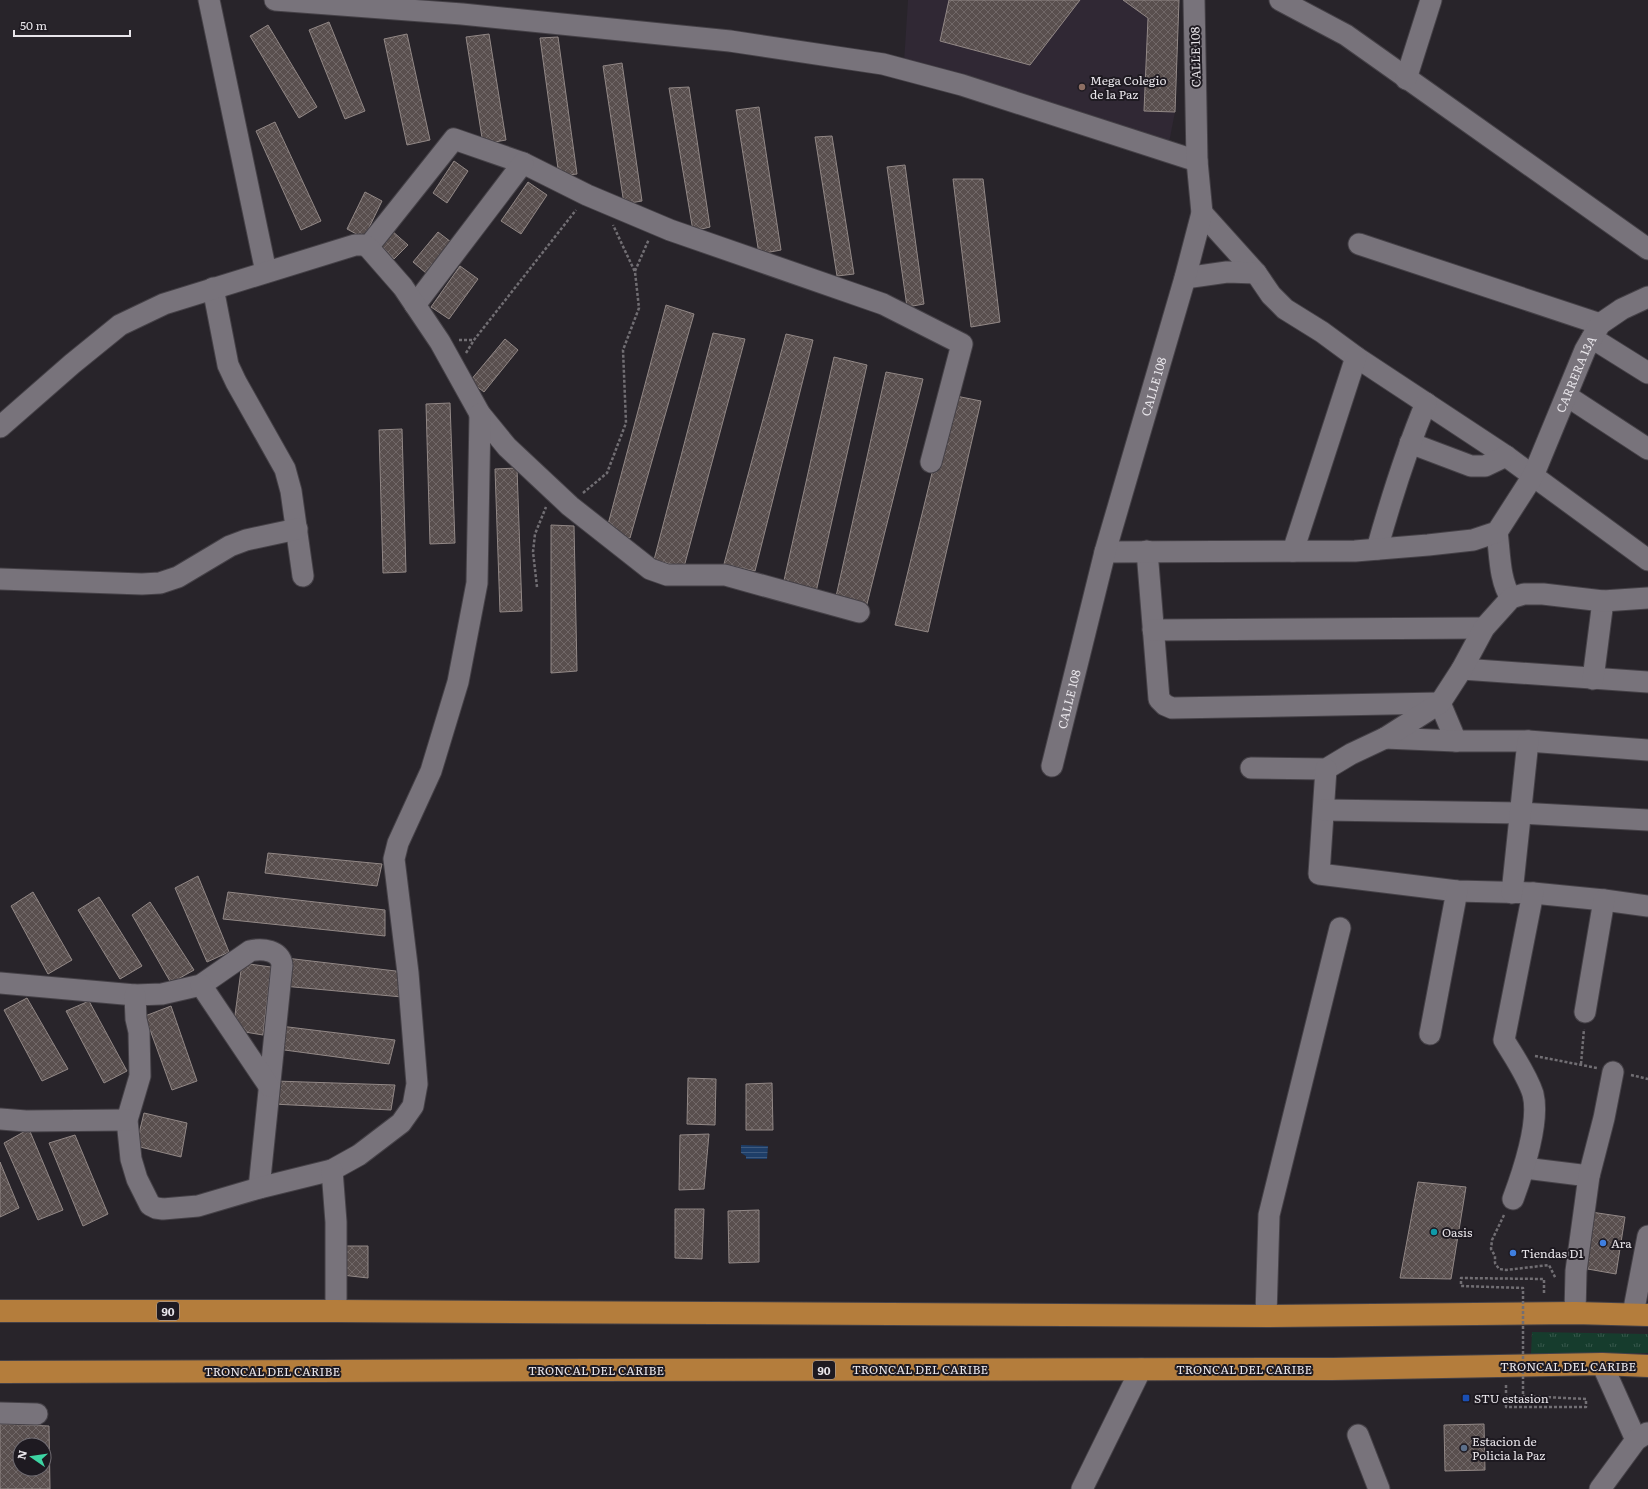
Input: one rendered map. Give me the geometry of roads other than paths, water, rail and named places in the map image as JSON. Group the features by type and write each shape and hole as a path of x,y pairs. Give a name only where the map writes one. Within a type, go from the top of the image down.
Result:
{"highway":[{"name":"90","path":"0,1311 336,1311 1266,1316 1575,1313 1641,1315"},
{"name":"TRONCAL DEL CARIBE","path":"0,1372 1333,1369 1602,1364 1648,1366"}],"street":[{"path":"209,0 266,272"},
{"path":"274,0 464,7 730,41 883,64 962,85 1197,161"},
{"name":"CALLE 108","path":"1052,766 1105,552 1185,278 1202,213 1197,161 1194,0"},
{"path":"1280,0 1346,36 1648,249"},
{"path":"1406,79 1431,0"},
{"path":"368,248 454,139 523,162 594,198 670,230 882,304 915,319 962,344 931,462"},
{"path":"415,305 523,162"},
{"path":"1202,213 1256,273 1271,295 1285,309 1322,332 1356,357 1506,456 1602,524 1648,560"},
{"path":"0,427 72,364 120,326 164,304 355,244 362,245 368,248 403,287 440,342 461,377 480,414 507,446 562,499 650,569 667,575 725,575 859,612"},
{"path":"1359,244 1596,331 1648,373"},
{"path":"1185,278 1228,272 1256,273"},
{"path":"213,288 228,365 284,469 291,491 304,576"},
{"name":"CARRERA 13A","path":"1497,532 1533,476 1585,350 1596,331 1622,309 1648,297"},
{"path":"1293,551 1356,357"},
{"path":"1567,396 1648,449"},
{"path":"1377,549 1389,503 1426,403"},
{"path":"134,996 139,1032 140,1076 128,1120 131,1159 137,1179 150,1205 156,1208 162,1209 198,1206 259,1188 332,1170 359,1155 401,1123 413,1106 417,1084 408,973 394,859 398,843 431,771 458,682 477,583 480,414"},
{"path":"1410,443 1471,466 1485,466 1506,456"},
{"path":"0,579 142,584 160,583 178,576 230,546 246,540 297,529"},
{"path":"1105,552 1355,551 1473,540 1497,532 1503,580 1507,592 1511,598"},
{"path":"1147,551 1159,699 1165,705 1172,708 1440,703"},
{"path":"1250,768 1326,769 1351,754 1386,738 1440,703 1462,669 1484,628 1511,598 1524,594 1543,594 1603,602 1648,598"},
{"path":"1593,678 1603,602"},
{"path":"1153,630 1484,628"},
{"path":"1462,669 1648,682"},
{"path":"1440,703 1456,741"},
{"path":"1386,738 1456,741 1528,741 1648,750"},
{"path":"1512,893 1528,741"},
{"path":"1326,769 1319,874 1457,891 1533,893 1648,906"},
{"path":"1324,810 1521,813 1648,820"},
{"path":"1430,1034 1457,891"},
{"path":"1513,1199 1524,1168 1535,1116 1533,1094 1523,1072 1504,1040 1533,893"},
{"path":"1585,1012 1604,900"},
{"path":"1266,1316 1269,1215 1340,928"},
{"path":"0,983 134,996 162,994 202,985 250,951 257,949 273,952 278,955 282,959 259,1188"},
{"path":"202,985 269,1086"},
{"path":"1575,1313 1576,1271 1589,1176 1604,1118 1613,1072"},
{"path":"0,1119 26,1122 128,1120"},
{"path":"1524,1168 1589,1176"},
{"path":"332,1170 336,1222 336,1311"},
{"path":"1641,1315 1648,1236"},
{"path":"1600,1489 1642,1436 1602,1364"},
{"path":"1082,1489 1140,1369"},
{"path":"0,1413 37,1414"},
{"path":"1358,1434 1379,1489"}],"water":[{"path":"741,1145 768,1146 767,1159 746,1159 746,1156 741,1153"}],"place":[{"name":"Mega Colegio de la Paz","path":"1082,87"},
{"name":"Oasis","path":"1434,1232"},
{"name":"Ara","path":"1603,1243"},
{"name":"Tiendas D1","path":"1513,1253"},
{"name":"STU estasion","path":"1466,1398"},
{"name":"Estacion de Policia la Paz","path":"1464,1448"}]}
